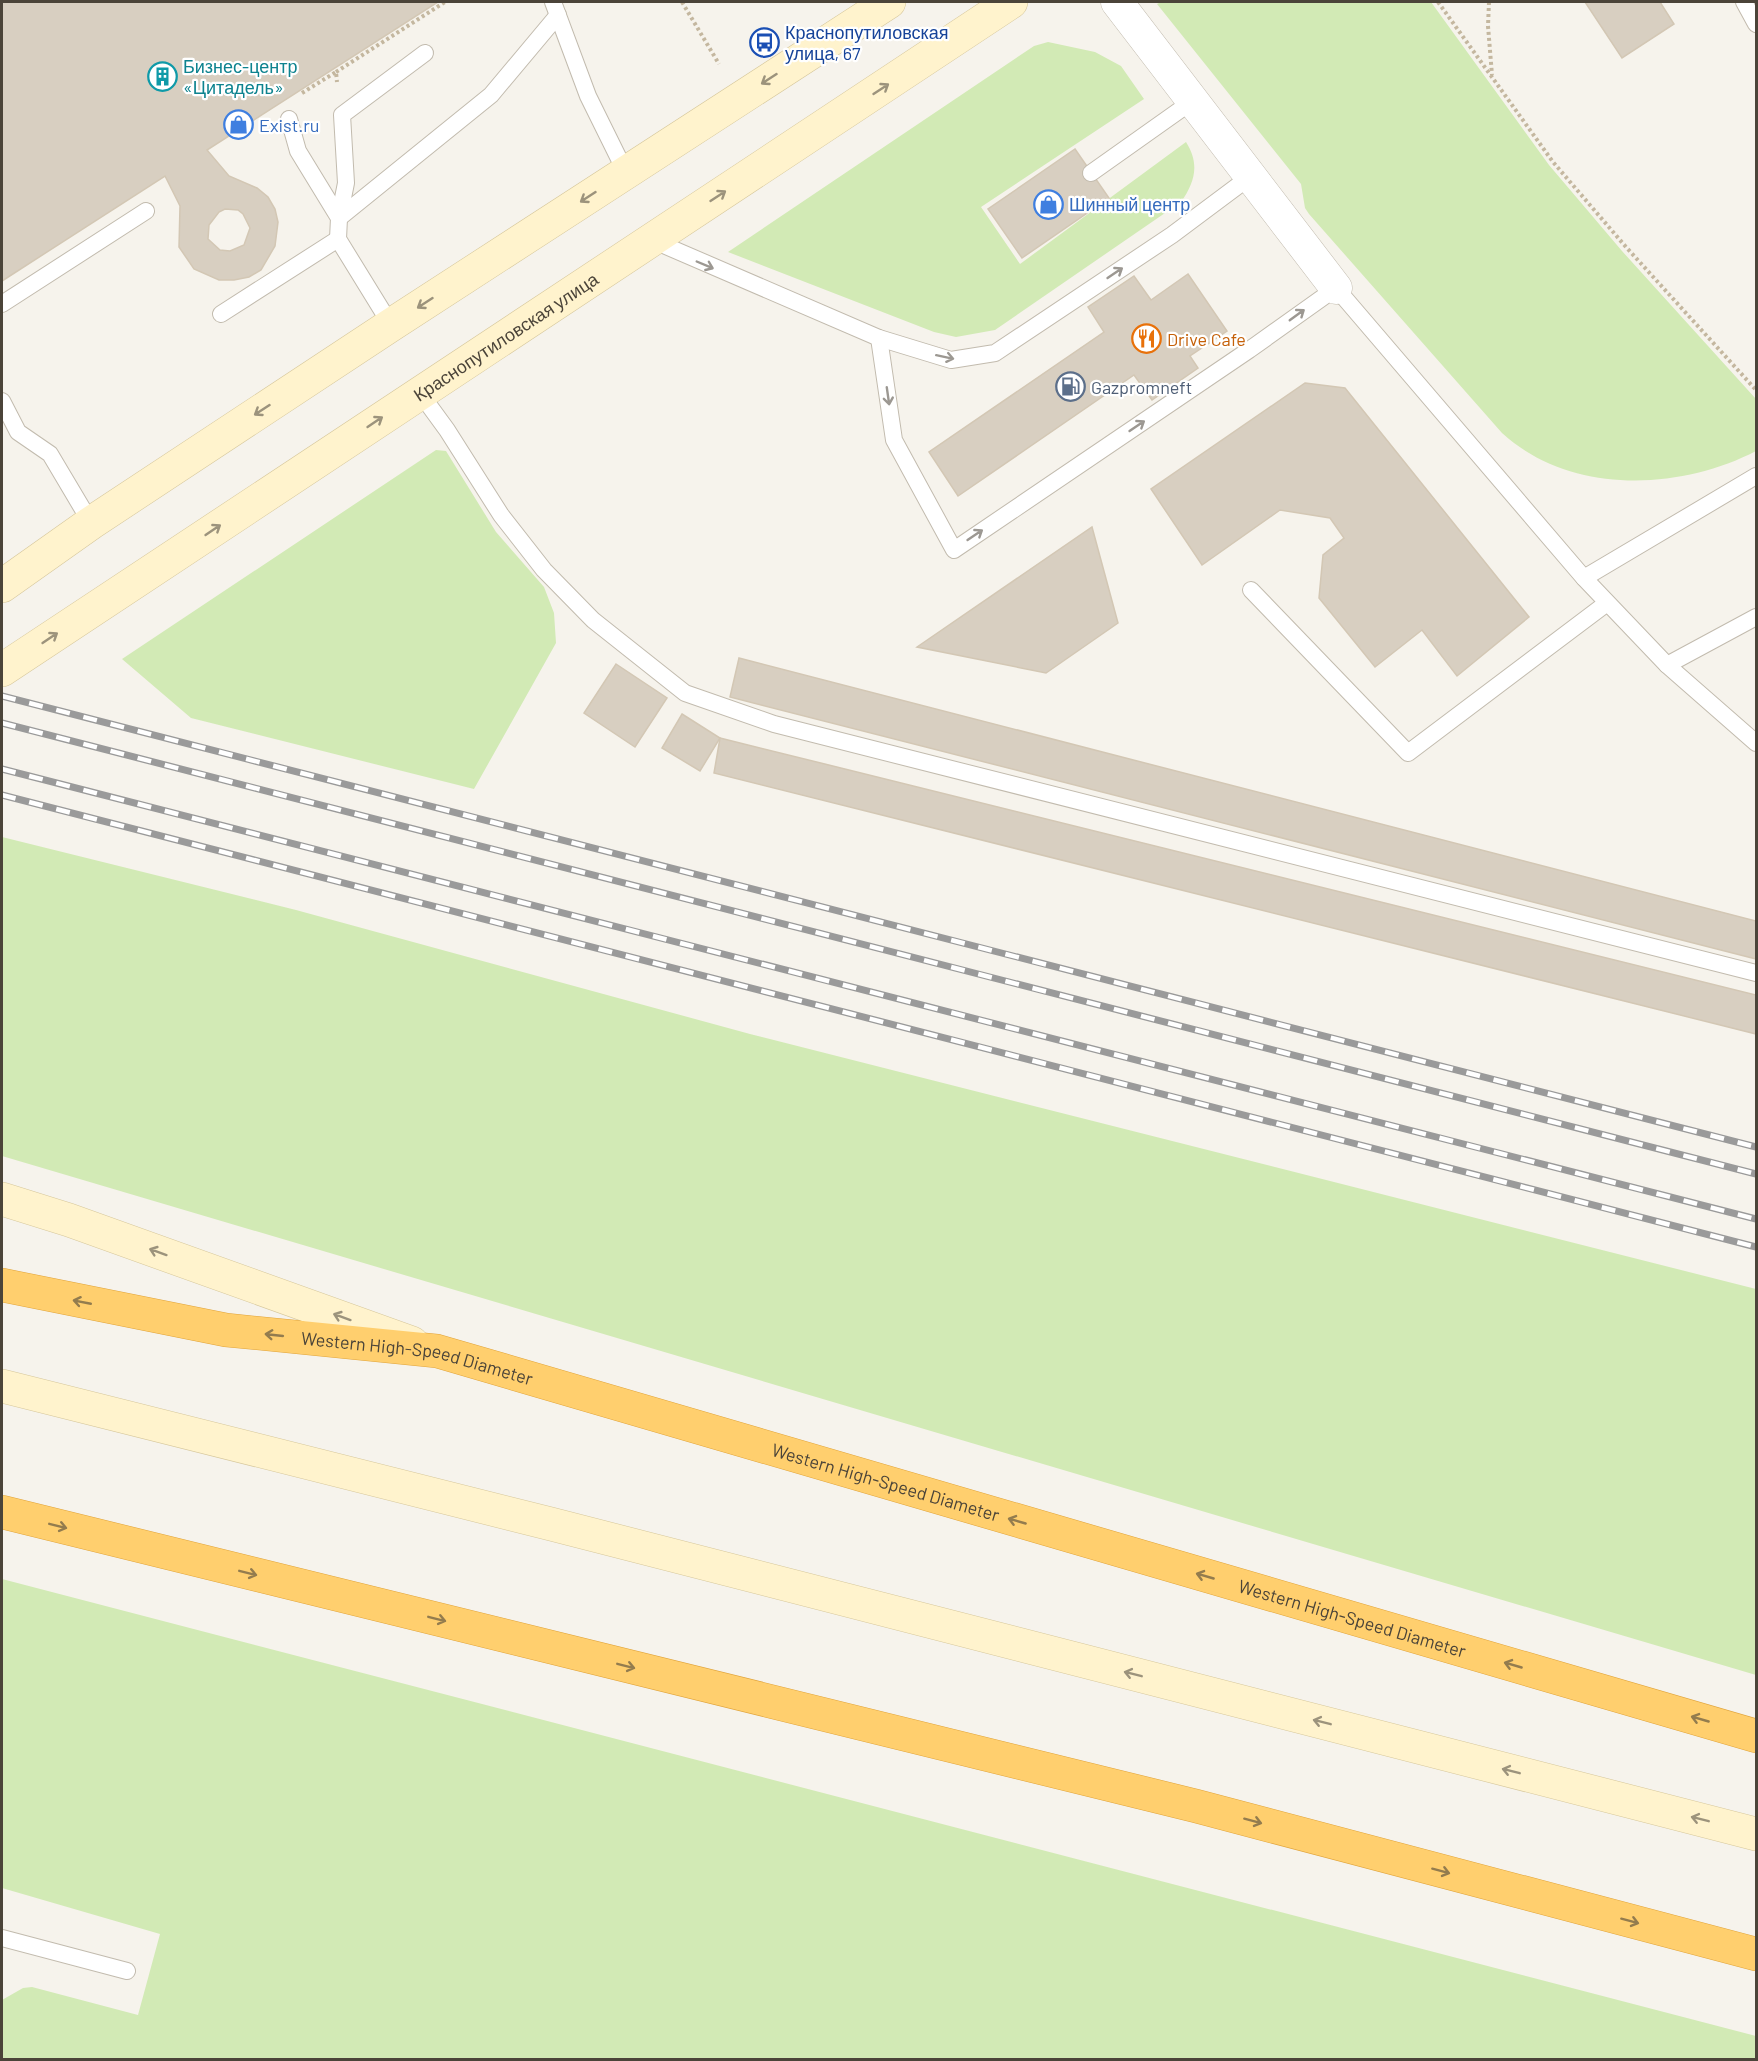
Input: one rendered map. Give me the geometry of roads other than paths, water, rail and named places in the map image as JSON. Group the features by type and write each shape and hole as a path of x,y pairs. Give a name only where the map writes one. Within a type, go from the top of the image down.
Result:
{"highway":[{"name":"Western High-Speed Diameter","path":"2,1285 226,1330 437,1351 1756,1736"},
{"path":"2,1512 1196,1806 1756,1954"}],"main road":[{"path":"2,586 91,523 391,325 889,2"},
{"name":"Краснопутиловская улица","path":"2,670 1011,2"},
{"path":"2,1200 80,1224 437,1351"},
{"path":"7,1388 551,1524 1756,1833"}],"street":[{"path":"1117,2 1194,100 1335,288"}],"lane":[{"path":"1744,2 1756,24"},
{"path":"556,8 588,96 626,173"},
{"path":"339,218 491,95 556,8"},
{"path":"391,325 338,240 339,218 346,183 342,115 425,54"},
{"path":"1091,173 1194,100"},
{"path":"289,119 297,151 339,218"},
{"path":"652,240 879,338 951,360 994,353 1172,235 1251,176"},
{"path":"2,304 146,211"},
{"path":"221,314 338,240"},
{"path":"879,338 894,440 954,550 1249,350 1335,288 1607,603 1667,665 1756,742"},
{"path":"420,393 447,430 501,515 544,570 592,620 685,693 774,724 1756,973"},
{"path":"2,401 10,431 50,454 91,523"},
{"path":"1584,578 1756,476"},
{"path":"1251,590 1408,753 1607,603"},
{"path":"1667,665 1756,617"},
{"path":"2,1938 127,1971"}],"railway":[{"path":"2,696 1756,1147"},
{"path":"2,723 1756,1174"},
{"path":"2,769 1756,1219"},
{"path":"2,795 1756,1247"}],"place":[{"name":"Краснопутиловская улица, 67","path":"764,42"},
{"name":"Бизнес-центр «Цитадель»","path":"162,76"},
{"name":"Exist.ru","path":"238,125"},
{"name":"Шинный центр","path":"1048,204"},
{"name":"Drive Cafe","path":"1146,339"},
{"name":"Gazpromneft","path":"1070,387"}]}
